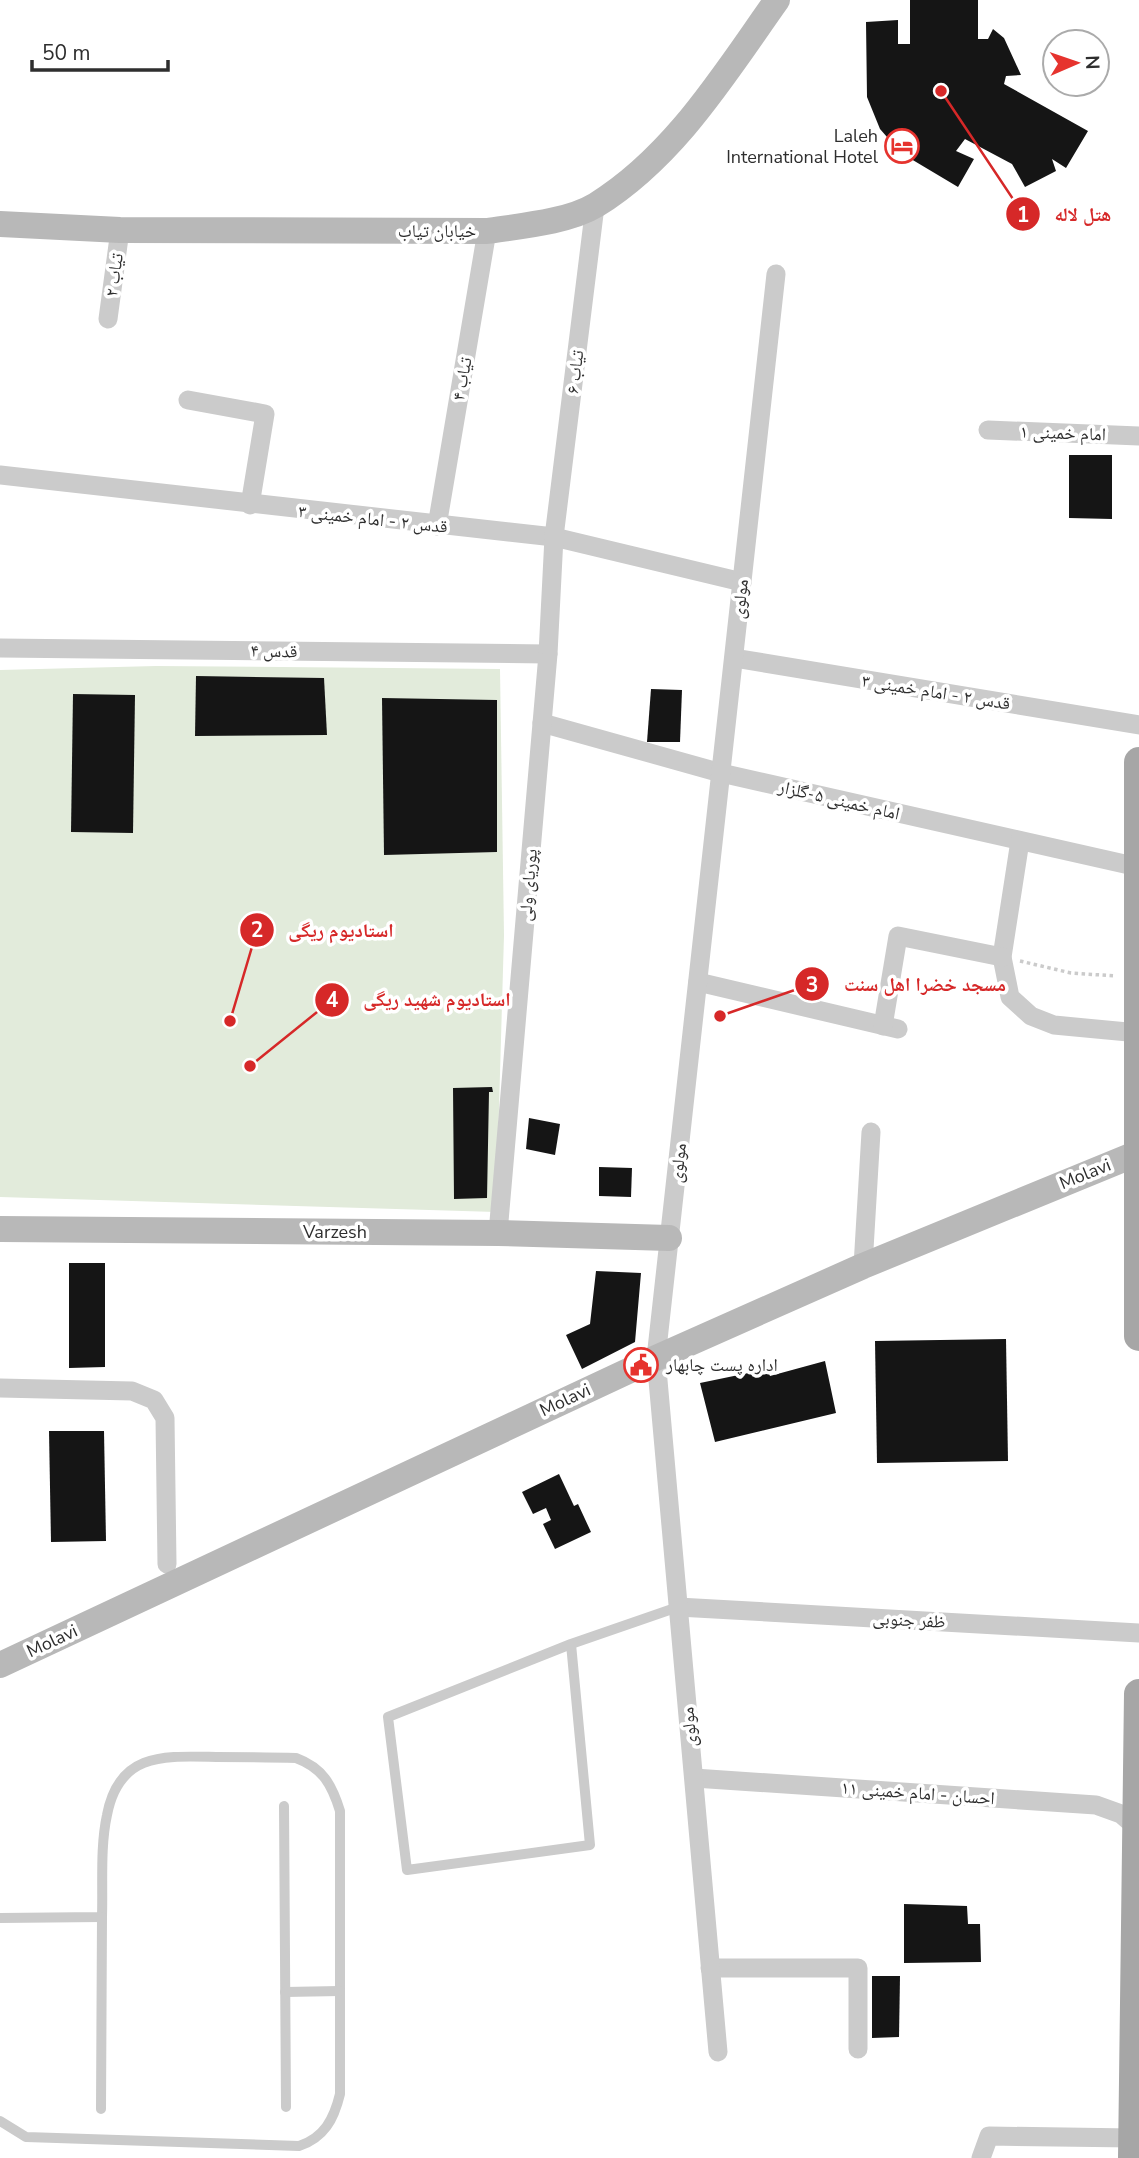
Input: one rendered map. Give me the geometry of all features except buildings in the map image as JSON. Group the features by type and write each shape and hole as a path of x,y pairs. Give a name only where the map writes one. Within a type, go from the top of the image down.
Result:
{"main road":[{"path":"1139,762 1139,1336"},
{"path":"1133,2148 1139,1694"}],"street":[{"name":"خیابان تیاب","path":"0,224 120,230 487,231 540,223 595,206 641,170 695,116 777,0"},
{"name":"تیاب ۶","path":"554,537 595,206"},
{"name":"تیاب ۲","path":"108,319 120,230"},
{"name":"تیاب ۴","path":"437,526 487,231"},
{"name":"مولوی","path":"718,2052 656,1358 776,274"},
{"path":"188,400 265,414 250,505"},
{"name":"امام خمینی ۱","path":"988,429 1139,436"},
{"name":"قدس ۲ - امام خمینی ۳","path":"0,475 554,537 742,582"},
{"name":"پوریای ولی","path":"498,1233 548,654 554,537"},
{"name":"قدس ۴","path":"0,649 548,654"},
{"name":"قدس ۲ - امام خمینی ۳","path":"734,658 1139,725"},
{"name":"امام خمینی ۵-گلزار","path":"542,723 721,773 1138,867"},
{"path":"1020,841 1002,957 1010,997 1031,1016 1054,1025 1139,1033"},
{"path":"698,982 890,1028 898,936 1002,957"},
{"path":"863,1266 872,1132"},
{"name":"Molavi","path":"0,1665 656,1358 863,1266 1138,1153"},
{"name":"Varzesh","path":"0,1229 498,1233 669,1238"},
{"path":"0,1388 132,1391 154,1400 165,1418 167,1564"},
{"name":"ظفر جنوبی","path":"678,1607 1139,1633"},
{"name":"احسان - امام خمینی ۱۱","path":"694,1778 1096,1805 1121,1814 1137,1827"},
{"path":"710,1968 858,1968 858,2049"},
{"path":"981,2158 989,2136 1133,2148"}],"lane":[{"path":"571,1644 590,1845 407,1870 388,1717 571,1644 678,1607"},
{"path":"0,2122 26,2137 299,2146 313,2142 336,2112 340,2094 340,1811 333,1788 312,1763 296,1758 170,1756 139,1764 124,1775 115,1789 106,1818 102,1917 101,2109"},
{"path":"284,1806 286,2107"},
{"path":"0,1918 102,1917"},
{"path":"285,1992 340,1991"}],"path":[{"path":"1002,957 1071,973 1139,977"}],"green space":[{"path":"156,666 500,669 504,935 496,1212 0,1197 0,670"}],"place":[{"name":"هتل لاله","path":"941,91"},
{"name":"Laleh International Hotel","path":"902,146"},
{"name":"مسجد خضرا اهل سنت","path":"720,1016"},
{"name":"استادیوم ریگی","path":"230,1021"},
{"name":"استادیوم شهید ریگی","path":"250,1066"},
{"name":"اداره پست چابهار","path":"641,1365"}]}
